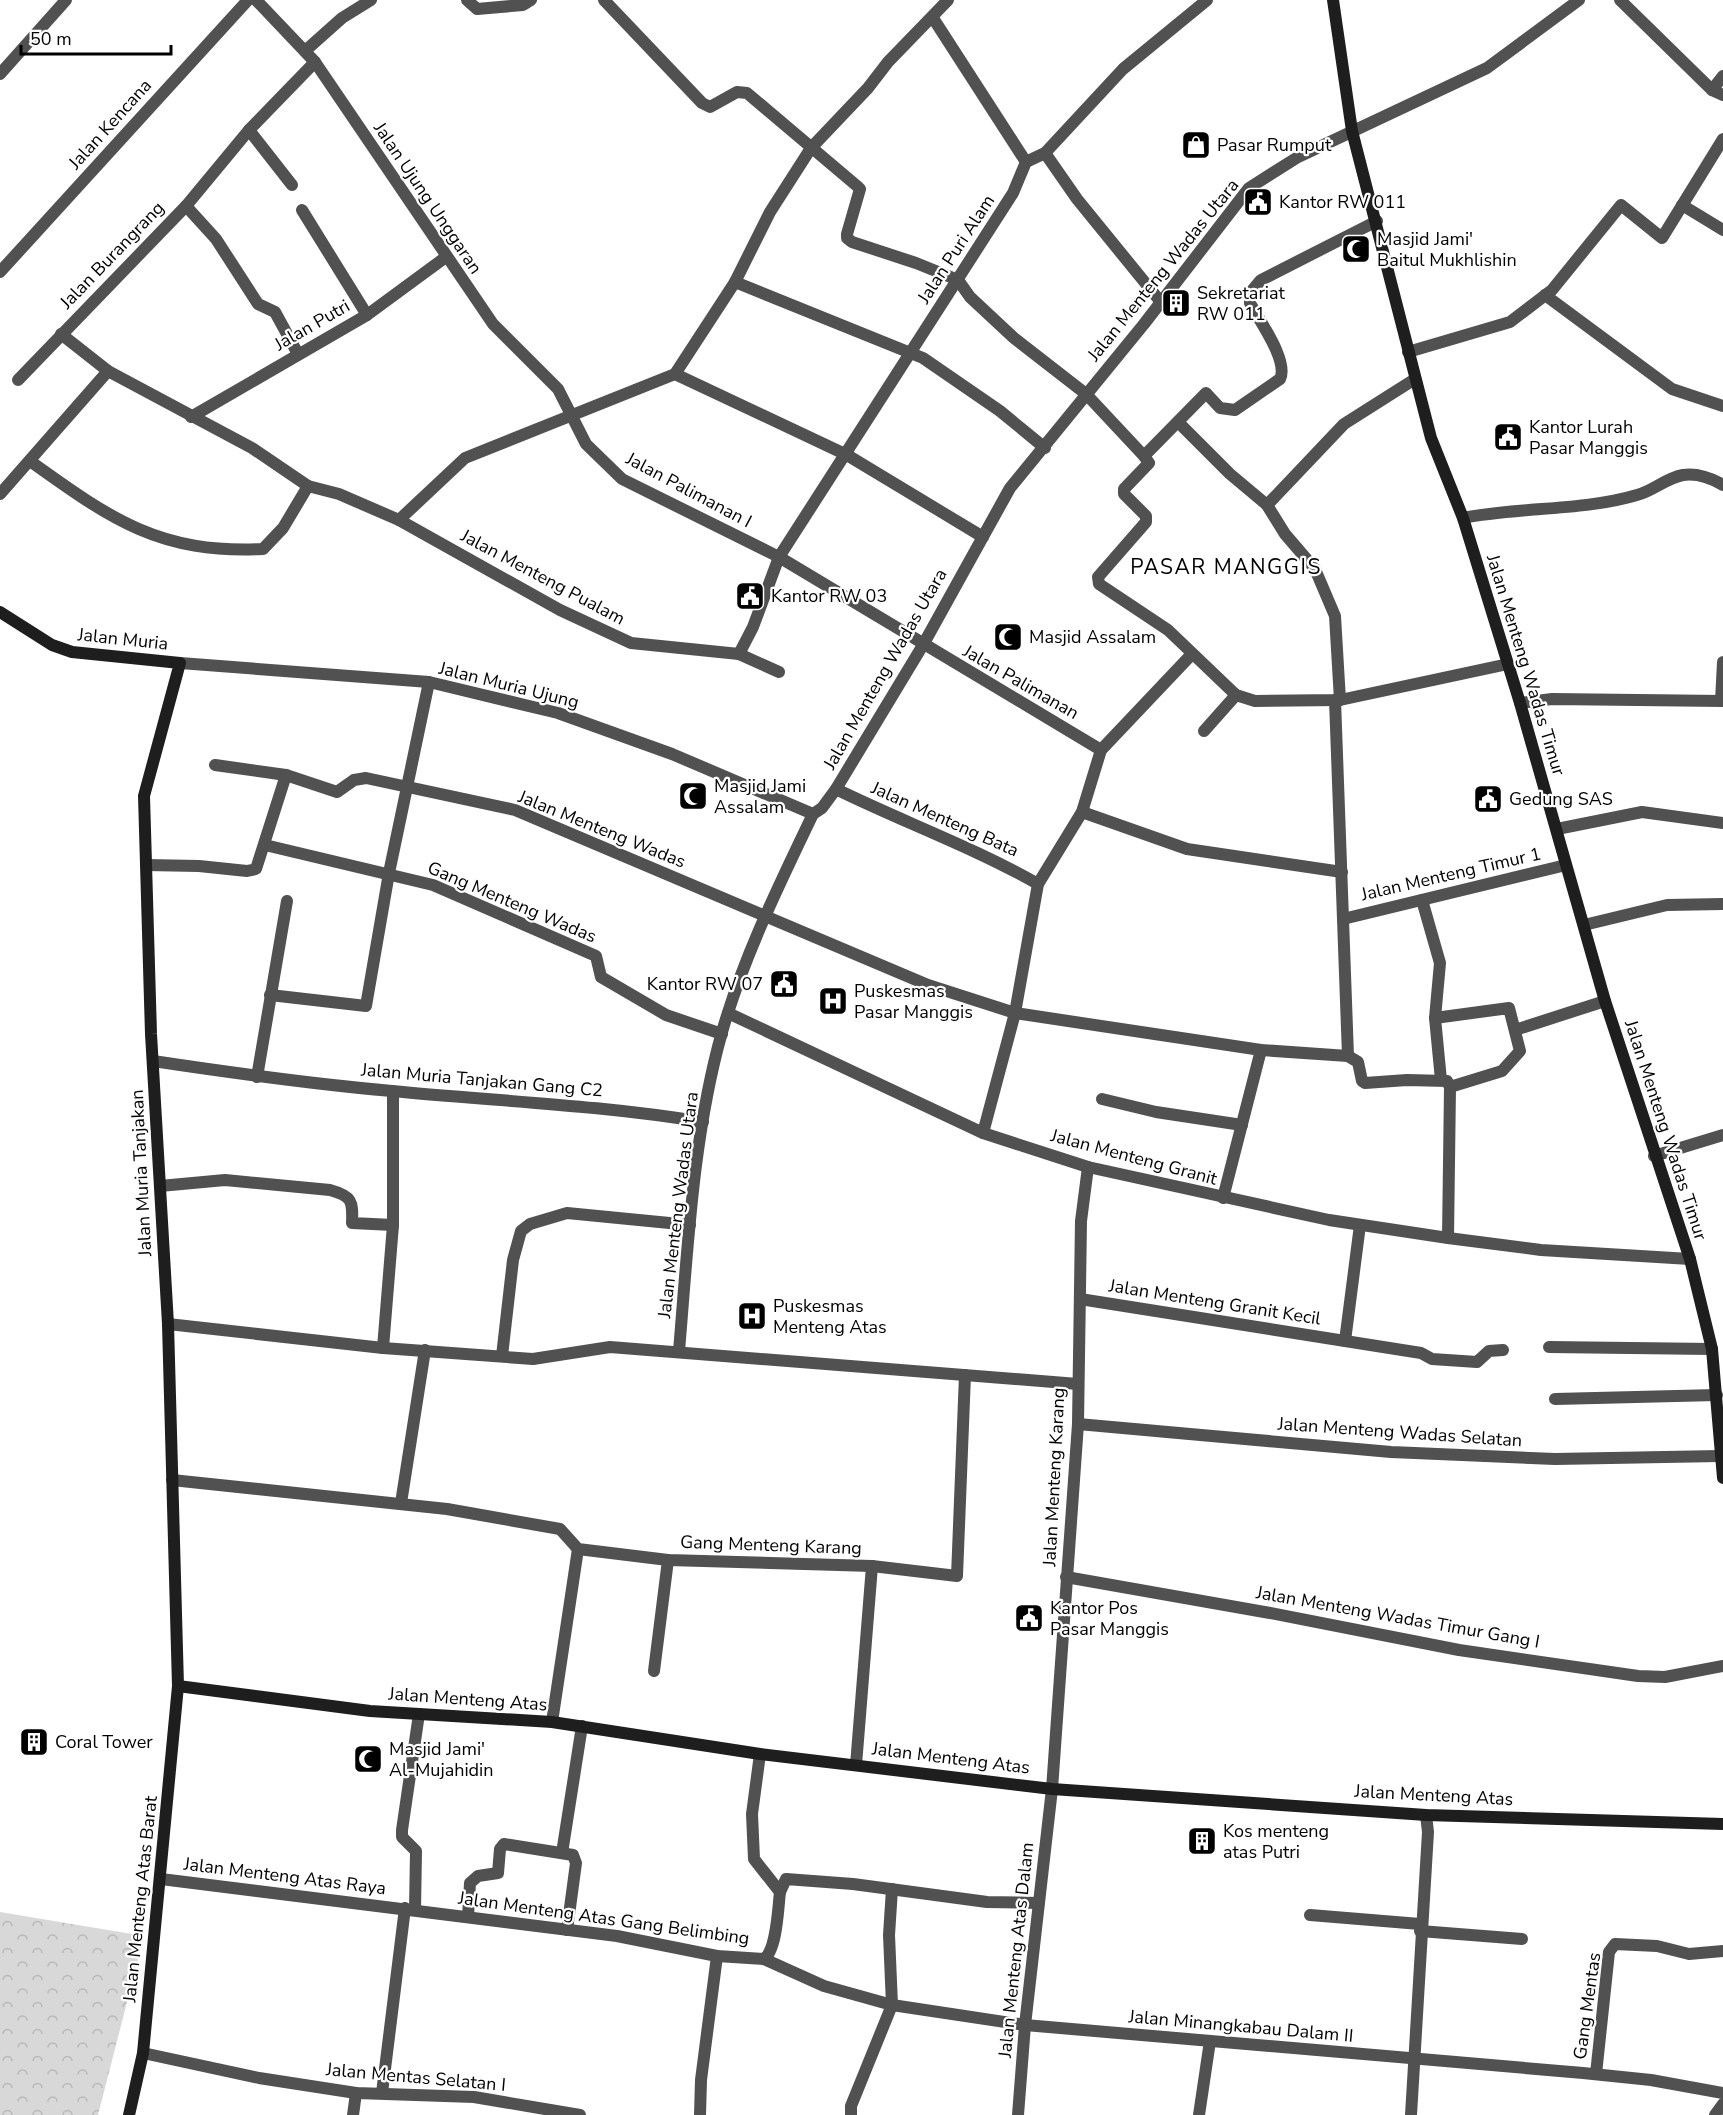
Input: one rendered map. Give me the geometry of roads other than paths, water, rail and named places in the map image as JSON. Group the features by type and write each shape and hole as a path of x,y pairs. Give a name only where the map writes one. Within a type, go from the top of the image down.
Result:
{"street":[{"path":"0,74 66,0"},
{"name":"Jalan Kencana","path":"0,272 248,0"},
{"name":"Jalan Ujung Unggaran","path":"256,0 315,62 493,324 558,389 572,415"},
{"path":"305,51 342,18 371,0"},
{"path":"467,0 477,9 524,5 531,0"},
{"path":"604,0 702,103 710,107 737,93 747,93 860,189 847,238 958,280 970,297 1014,338 1086,394 1144,456 1149,463 1124,489 1124,494 1146,516 1146,522 1098,577 1099,584 1168,630 1236,695 1255,701 1337,700 1508,664"},
{"path":"399,520 465,458 675,374 735,282 770,212 811,148 868,88 888,62 948,0"},
{"path":"933,18 1026,162 1045,153 1123,69 1207,0"},
{"name":"Jalan Menteng Wadas Timur","path":"1333,0 1352,131 1431,438 1462,518 1520,703 1605,1001 1654,1156 1690,1259 1712,1349 1723,1478"},
{"name":"Jalan Menteng Wadas Utara","path":"679,1351 690,1225 703,1122 728,1013 765,916 813,814 822,808 836,789 923,645 1010,489 1045,448 1248,188 1298,157 1487,68 1580,0"},
{"path":"1620,0 1717,93 1723,76"},
{"name":"Jalan Burangrang","path":"108,371 61,334 186,206 249,130 315,62"},
{"path":"249,130 292,185"},
{"path":"1408,352 1510,322 1552,291 1621,205 1662,238 1723,139"},
{"path":"1045,153 1077,199 1160,301"},
{"name":"Jalan Puri Alam","path":"779,557 847,455 1013,193 1026,162"},
{"path":"1682,205 1723,230"},
{"path":"186,206 216,239 258,304 275,312 298,354"},
{"path":"302,210 367,315"},
{"path":"1144,456 1206,393 1220,408 1235,410 1282,377 1280,358 1250,303 1250,293 1262,280 1377,221"},
{"name":"Jalan Putri","path":"191,417 367,315 446,257"},
{"path":"735,282 912,353 1000,411 1045,448"},
{"path":"1545,295 1672,389 1723,406"},
{"path":"18,380 61,334"},
{"path":"0,494 108,371 252,448 308,486 279,533 263,549 206,548 155,538 128,526 83,499 30,461"},
{"path":"675,374 847,455 983,537"},
{"path":"1267,505 1344,424 1415,379"},
{"name":"Jalan Palimanan I","path":"572,415 586,444 622,478 779,557 923,645"},
{"name":"Jalan Menteng Timur 1","path":"1178,422 1230,474 1267,505 1279,526 1315,569 1327,592 1335,616 1348,1056"},
{"path":"1462,518 1545,507 1582,505 1638,495 1667,480 1685,475 1701,476 1723,485"},
{"name":"Jalan Menteng Pualam","path":"308,486 339,494 399,520 560,610 631,644 739,654 779,672"},
{"path":"739,654 753,627 779,557"},
{"name":"Jalan Muria","path":"0,612 52,645 72,652 180,663"},
{"name":"Jalan Palimanan","path":"923,645 1101,750"},
{"path":"983,1132 1015,1013 1038,884 1082,812 1101,750 1192,654"},
{"path":"1520,703 1552,699 1722,701 1723,662"},
{"name":"Jalan Muria Ujung","path":"180,663 429,682 558,713 672,754 813,814"},
{"name":"Jalan Muria Tanjakan","path":"178,1686 168,1324 153,1061 144,796 180,663"},
{"path":"270,995 366,1006 389,873 429,682"},
{"path":"1204,731 1236,695"},
{"name":"Jalan Menteng Wadas","path":"215,765 286,775 337,792 360,777 515,810 765,916"},
{"path":"146,865 252,871 256,869 286,775"},
{"name":"Jalan Menteng Bata","path":"836,789 918,828 988,856 1038,884"},
{"name":"Jalan Menteng Timur 1","path":"1082,812 1187,849 1342,872"},
{"path":"1557,829 1642,812 1723,823"},
{"name":"Gang Menteng Wadas","path":"265,845 282,851 389,873 433,885 596,956 601,976 666,1015 722,1035"},
{"name":"Jalan Menteng Timur 1","path":"1343,919 1566,865"},
{"path":"1422,900 1440,963 1435,1018 1445,1084 1448,1238"},
{"path":"257,1077 287,901"},
{"path":"1584,925 1667,905 1723,904"},
{"path":"765,916 928,985 1015,1013 1262,1050 1348,1056 1358,1062 1362,1081 1365,1083 1445,1084 1502,1071 1520,1051 1509,1008 1435,1018"},
{"path":"1515,1030 1605,1001"},
{"name":"Jalan Menteng Granit","path":"728,1013 983,1132 1088,1167 1223,1198 1360,1225 1541,1250 1690,1259"},
{"path":"1223,1198 1262,1050"},
{"name":"Jalan Muria Tanjakan Gang C2","path":"153,1061 257,1077 393,1091 550,1103 703,1122"},
{"path":"383,1348 393,1225 393,1091"},
{"path":"1102,1099 1156,1112 1242,1125"},
{"path":"1654,1156 1723,1135"},
{"name":"Jalan Menteng Karang","path":"1052,1789 1078,1424 1081,1221 1088,1167"},
{"path":"160,1186 225,1179 330,1190 346,1194 351,1200 351,1223 393,1225"},
{"path":"502,1356 513,1260 521,1231 530,1224 567,1213 690,1225"},
{"path":"1345,1341 1360,1225"},
{"name":"Jalan Menteng Granit Kecil","path":"1080,1299 1421,1353 1432,1359 1471,1362 1482,1360 1489,1351 1503,1350"},
{"path":"168,1324 383,1348 533,1359 610,1347 1078,1384"},
{"path":"1549,1347 1712,1349"},
{"path":"401,1503 425,1350"},
{"path":"872,1566 957,1576 964,1375"},
{"path":"1555,1399 1717,1395"},
{"name":"Jalan Menteng Wadas Selatan","path":"1078,1424 1403,1453 1555,1459 1720,1456"},
{"path":"172,1480 401,1503 560,1529 578,1549 552,1722"},
{"name":"Gang Menteng Karang","path":"578,1549 668,1560 872,1566 856,1765"},
{"path":"654,1671 668,1560"},
{"name":"Jalan Menteng Wadas Timur Gang I","path":"1066,1577 1270,1613 1459,1650 1626,1674 1665,1677 1723,1666"},
{"name":"Jalan Menteng Atas","path":"178,1686 370,1711 552,1722 760,1754 1052,1789 1426,1815 1723,1824"},
{"name":"Jalan Menteng Atas Barat","path":"129,2115 143,2053 178,1686"},
{"path":"382,2093 410,1909 416,1851 402,1837 402,1830 419,1714"},
{"path":"562,1853 582,1726"},
{"path":"760,1754 752,1814 754,1859 780,1892 786,1879 892,1889 987,1902 1039,1903"},
{"name":"Jalan Menteng Atas Dalam","path":"1018,2115 1025,2025 1052,1789"},
{"path":"1411,2115 1420,1927 1428,1832 1426,1815"},
{"path":"468,1917 470,1883 478,1876 498,1873 500,1849 504,1844 573,1855 576,1863 567,1930"},
{"name":"Jalan Menteng Atas Raya","path":"161,1879 410,1909"},
{"path":"851,2115 855,2095 892,2005 889,1935 892,1889"},
{"name":"Jalan Menteng Atas Gang Belimbing","path":"410,1909 617,1936 717,1956 764,1959 770,1953 773,1944 780,1892"},
{"path":"1310,1915 1522,1939"},
{"name":"Gang Mentas","path":"1596,2074 1609,1952 1615,1944 1657,1946 1689,1954 1723,1951"},
{"path":"700,2115 701,2080 717,1956"},
{"name":"Jalan Minangkabau Dalam II","path":"764,1959 824,1986 892,2005 1025,2025 1596,2074 1652,2080 1723,2093"},
{"path":"1199,2115 1210,2041"},
{"name":"Jalan Mentas Selatan I","path":"143,2053 259,2078 357,2093 474,2097 580,2115"},
{"path":"353,2115 357,2093"},
{"path":"1715,2115 1723,2104"}],"place":[{"name":"Pasar Rumput","path":"1196,145"},
{"name":"Kantor RW 011","path":"1258,202"},
{"name":"Masjid Jami' Baitul Mukhlishin","path":"1356,249"},
{"name":"Sekretariat RW 011","path":"1176,303"},
{"name":"Kantor Lurah Pasar Manggis","path":"1508,437"},
{"name":"Kantor RW 03","path":"750,596"},
{"name":"Masjid Assalam","path":"1008,637"},
{"name":"Masjid Jami Assalam","path":"693,796"},
{"name":"Gedung SAS","path":"1488,799"},
{"name":"Kantor RW 07","path":"784,984"},
{"name":"Puskesmas Pasar Manggis","path":"833,1001"},
{"name":"Puskesmas Menteng Atas","path":"752,1316"},
{"name":"Kantor Pos Pasar Manggis","path":"1029,1618"},
{"name":"Coral Tower","path":"34,1742"},
{"name":"Masjid Jami' Al-Mujahidin","path":"368,1759"},
{"name":"Kos menteng atas Putri","path":"1202,1841"}],"district":[{"name":"PASAR MANGGIS","path":"1226,567"}]}
